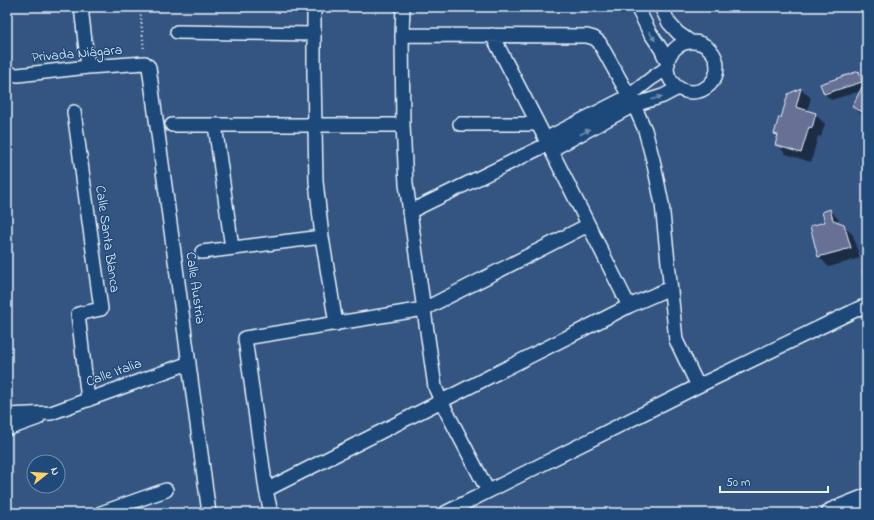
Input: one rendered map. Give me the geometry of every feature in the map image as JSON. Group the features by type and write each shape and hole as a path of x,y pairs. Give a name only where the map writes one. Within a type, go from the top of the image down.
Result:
{"main road":[{"path":"832,513 867,499"}],"street":[{"path":"81,7 88,67"},
{"path":"314,7 316,181 322,237 336,324"},
{"path":"403,7 403,125 406,184 435,387 488,491"},
{"path":"631,101 652,78 667,66 671,53 676,47 683,43 699,43 706,46 716,60 717,69 714,78 709,85 702,89 694,92 685,91 678,88 672,82 669,75 667,66 661,49 649,31 637,7"},
{"path":"661,7 669,23 678,34 691,42"},
{"path":"177,32 314,34"},
{"path":"402,35 587,36 594,38 599,42 645,130 662,204 676,340 698,386"},
{"path":"492,36 538,124 629,306"},
{"name":"Privada Niágara","path":"7,74 18,75 88,67 147,65"},
{"name":"Calle Austria","path":"147,65 209,513"},
{"path":"409,212 548,144 631,101 662,96 678,88"},
{"name":"Calle Santa Blanca","path":"74,112 101,309 78,314 88,400"},
{"path":"460,124 538,124"},
{"path":"172,125 403,125"},
{"path":"215,125 232,248"},
{"path":"271,513 266,490 245,338 424,309 588,225"},
{"path":"202,252 322,237"},
{"path":"266,490 629,306 670,288"},
{"path":"445,513 698,386 862,307"},
{"name":"Calle Italia","path":"7,429 189,363"},
{"name":"Calle Italia","path":"7,415 51,413"},
{"path":"101,513 166,490"}],"path":[{"path":"140,7 147,65"}],"building":[{"path":"859,71 862,82 824,94 820,84"},
{"path":"867,77 867,114 852,107"},
{"path":"801,88 796,107 816,113 812,128 809,127 801,153 775,145 778,135 774,134 779,117 781,118 788,94"},
{"path":"830,209 833,220 844,224 851,248 818,257 810,226 825,222 822,212"},
{"path":"867,269 867,285 862,271"}]}
